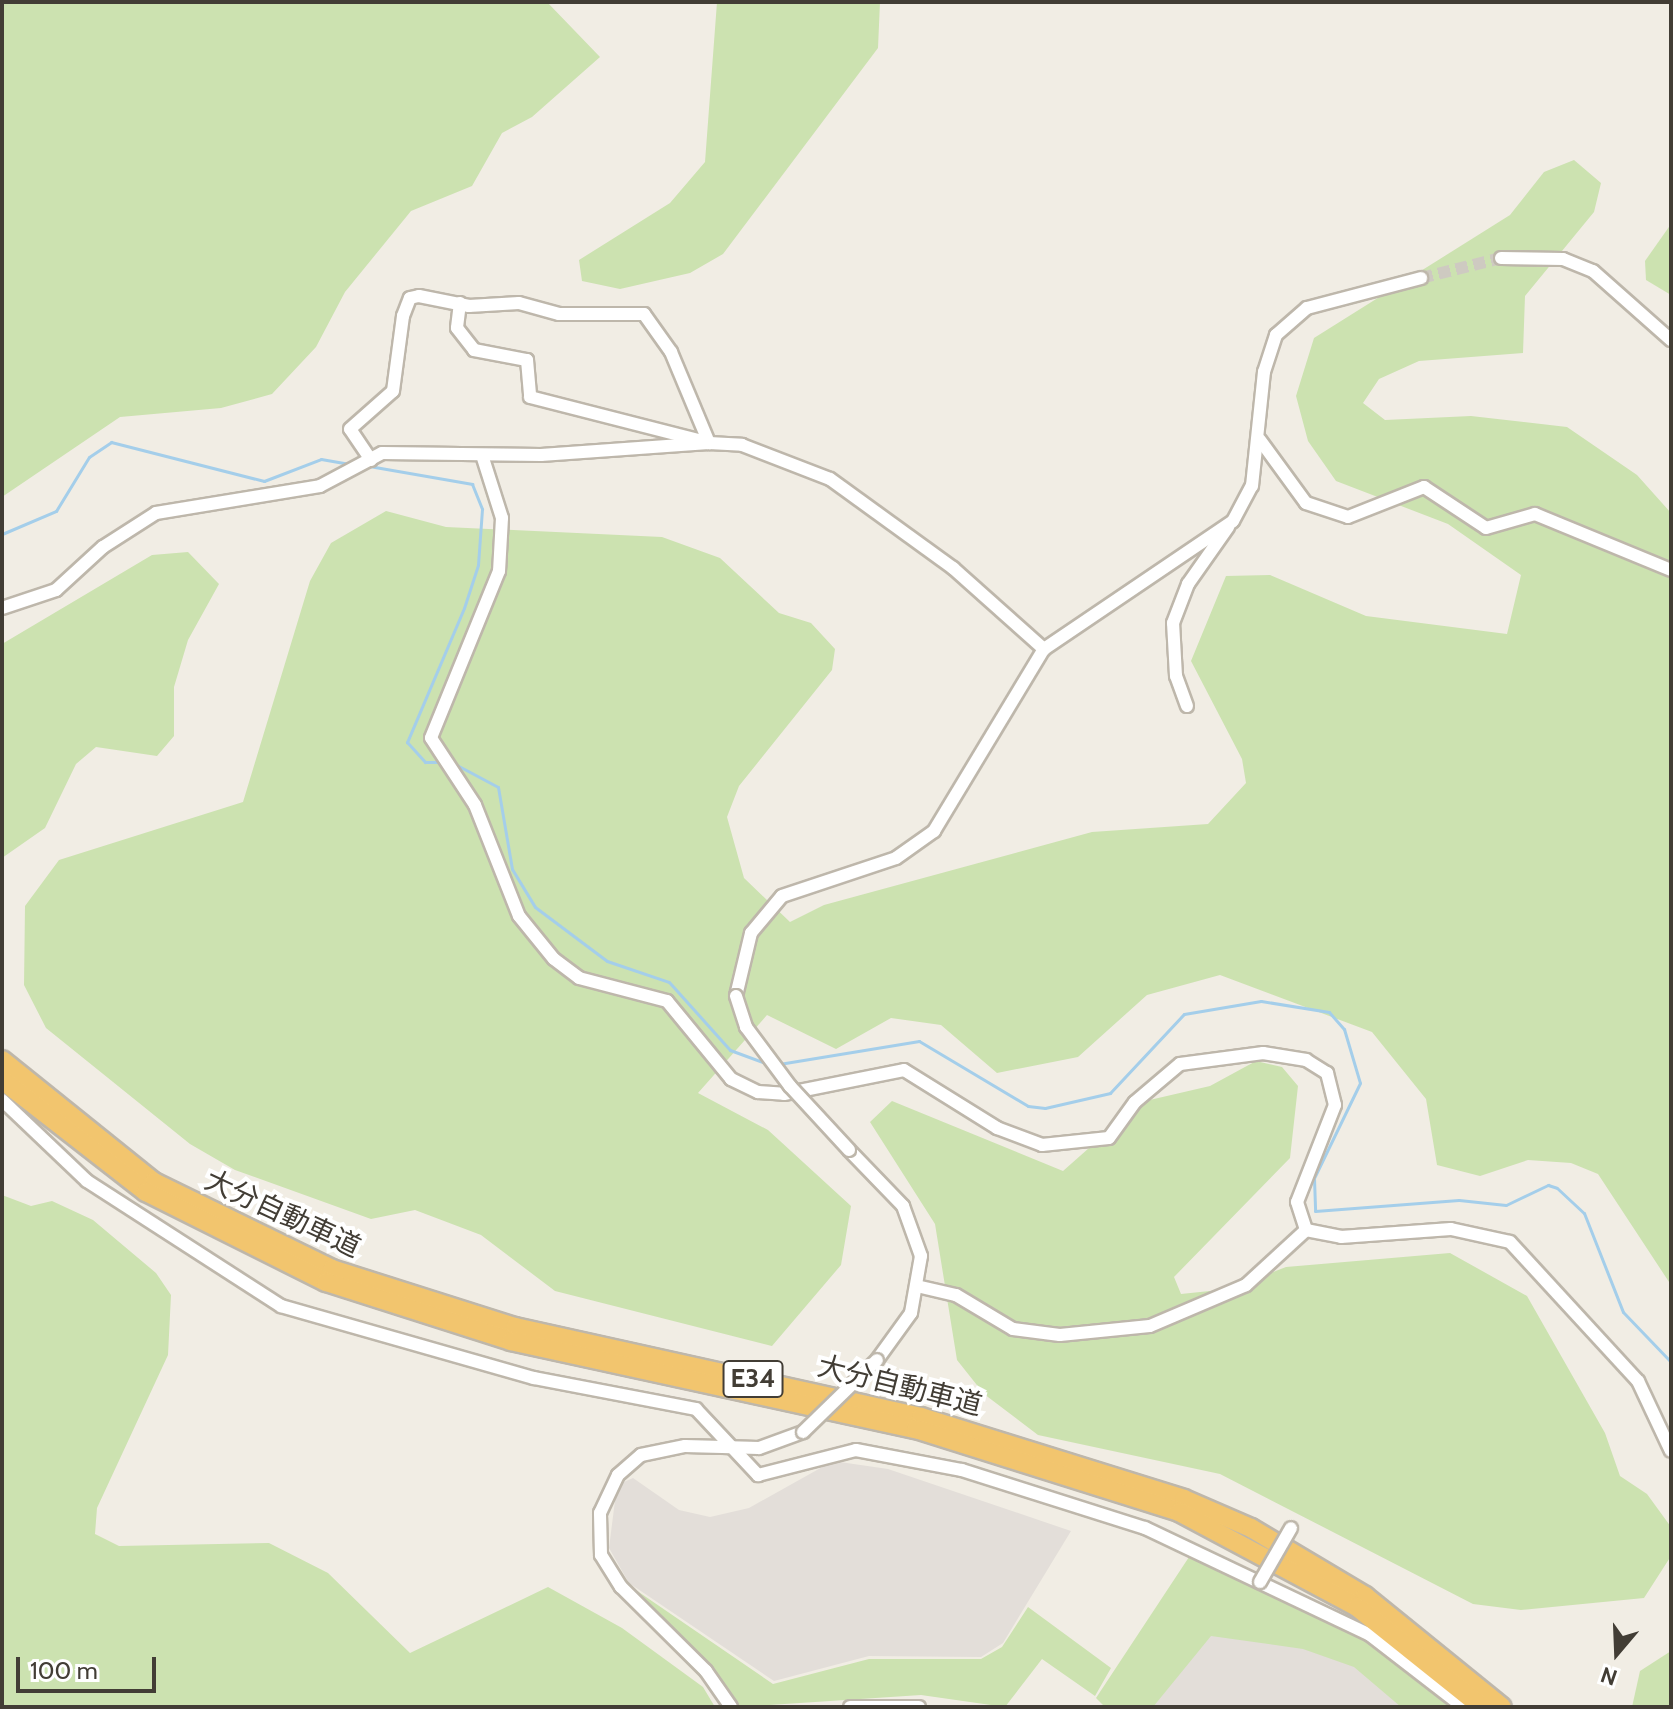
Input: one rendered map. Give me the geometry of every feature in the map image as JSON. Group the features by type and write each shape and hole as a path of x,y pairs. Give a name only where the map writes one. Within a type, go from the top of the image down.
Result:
{"highway":[{"name":"大分自動車道","path":"2,1060 154,1182 332,1269 515,1327 934,1421 1184,1499 1251,1528 1365,1596 1502,1707"},
{"name":"大分自動車道","path":"2,1080 146,1192 326,1282 525,1344 916,1429 1192,1517 1357,1607 1482,1707"}],"street":[{"path":"1501,258 1563,259 1593,271 1671,340"},
{"path":"1187,706 1176,676 1173,623 1188,584 1233,521 1252,486 1260,440 1264,372 1276,335 1307,308 1421,278"},
{"path":"371,460 350,429 396,385 410,298 644,314 671,352 709,443"},
{"path":"460,303 457,328 474,350 527,360 530,397 709,443"},
{"path":"1260,440 1306,503 1348,517 1424,487 1478,525 1535,514 1671,570"},
{"path":"2,608 56,590 103,547 156,513 320,486 382,453 482,455 709,443 743,445 830,479 953,568 1044,649"},
{"path":"482,455 502,518 499,571 431,738 475,805 519,916 554,959 579,978 667,1001 731,1079 758,1092 784,1094 904,1070 997,1128 1042,1145 1109,1138 1135,1102 1180,1064 1263,1053 1306,1060 1327,1073 1335,1105 1297,1202 1306,1230"},
{"path":"731,1707 683,1647 634,1604 601,1555 598,1533 609,1489 641,1455 685,1446 730,1451 785,1443 803,1432 877,1360 921,1287 921,1256 903,1206 849,1150 773,1063 746,1027 736,996 751,933 782,896 896,858 934,831 1044,649 1233,521"},
{"path":"2,1100 87,1181 281,1306 534,1378 696,1409 730,1451 758,1475 856,1450 936,1463 1145,1528 1370,1635 1463,1707"},
{"path":"1306,1230 1341,1237 1451,1229 1510,1242 1638,1381 1671,1451"},
{"path":"921,1287 956,1295 1013,1329 1060,1335 1150,1326 1246,1285 1306,1230"},
{"path":"1260,1582 1291,1528"},
{"path":"850,1707 919,1707"}],"shaded area":[{"path":"833,1461 888,1469 1071,1531 1003,1643 981,1657 869,1656 774,1681 629,1583 609,1548 617,1485 633,1478 679,1510 710,1517 749,1508"},
{"path":"1212,1618 1357,1655 1418,1707 1148,1707"}],"green space":[{"path":"2,2 547,2 600,57 532,117 502,133 472,186 411,211 345,292 316,347 272,394 221,408 120,417 2,497"},
{"path":"717,2 880,2 878,48 723,254 690,273 620,289 582,281 579,260 670,203 705,162"},
{"path":"1574,160 1601,183 1594,212 1525,296 1523,353 1419,361 1379,379 1363,403 1385,420 1471,416 1567,427 1637,475 1671,513 1671,1285 1598,1174 1571,1163 1528,1160 1480,1176 1437,1165 1426,1099 1372,1032 1220,975 1147,995 1078,1057 997,1073 941,1025 891,1018 836,1049 767,1015 698,1093 768,1130 851,1206 841,1265 772,1346 555,1291 481,1235 415,1210 371,1219 235,1170 190,1144 46,1028 24,985 25,906 59,860 243,802 310,581 331,543 386,511 446,527 662,537 720,558 779,613 811,623 835,649 832,670 739,786 727,817 744,878 790,922 824,905 1092,832 1208,824 1246,783 1242,759 1191,661 1226,576 1270,575 1366,616 1507,634 1521,575 1448,524 1336,481 1308,441 1296,396 1314,338 1510,215 1544,172"},
{"path":"1671,224 1671,295 1646,280 1645,261"},
{"path":"188,552 219,584 188,640 174,687 174,736 157,756 96,747 76,764 45,828 2,858 2,644 152,555"},
{"path":"1256,1061 1282,1067 1298,1086 1290,1158 1174,1277 1181,1294 1229,1289 1286,1267 1450,1253 1527,1296 1605,1433 1620,1476 1647,1494 1671,1527 1671,1556 1644,1598 1521,1610 1473,1604 1220,1474 1038,1435 984,1394 957,1360 935,1224 870,1122 892,1101 1063,1171 1141,1102 1210,1086"},
{"path":"2,1195 31,1206 52,1201 93,1220 156,1273 171,1295 168,1355 97,1508 95,1534 119,1546 269,1543 328,1573 410,1653 548,1587 622,1628 703,1687 715,1707 2,1707"},
{"path":"1191,1554 1350,1626 1456,1707 1401,1707 1354,1667 1303,1649 1211,1636 1153,1707 1105,1707 1096,1698"},
{"path":"627,1584 773,1684 869,1659 981,1659 1002,1647 1028,1607 1111,1668 1095,1696 1042,1659 1005,1707 921,1695 738,1707"},
{"path":"1671,1651 1671,1707 1632,1707 1640,1671"}],"waterway":[{"path":"2,534 56,511 89,457 111,442 264,481 321,459 350,464"},
{"path":"369,466 472,484 482,509 478,565 464,608 407,742 425,762 442,762"},
{"path":"453,763 498,787 512,869 535,907 607,961 669,982 730,1050 768,1064"},
{"path":"779,1064 919,1041 1028,1106 1045,1108 1110,1093 1184,1014 1261,1001 1329,1012 1344,1029 1360,1083 1314,1178 1315,1211 1459,1200 1506,1205 1548,1185 1557,1188 1584,1213 1623,1312 1671,1362"}],"tunnel":[{"path":"1421,278 1501,258"}]}
